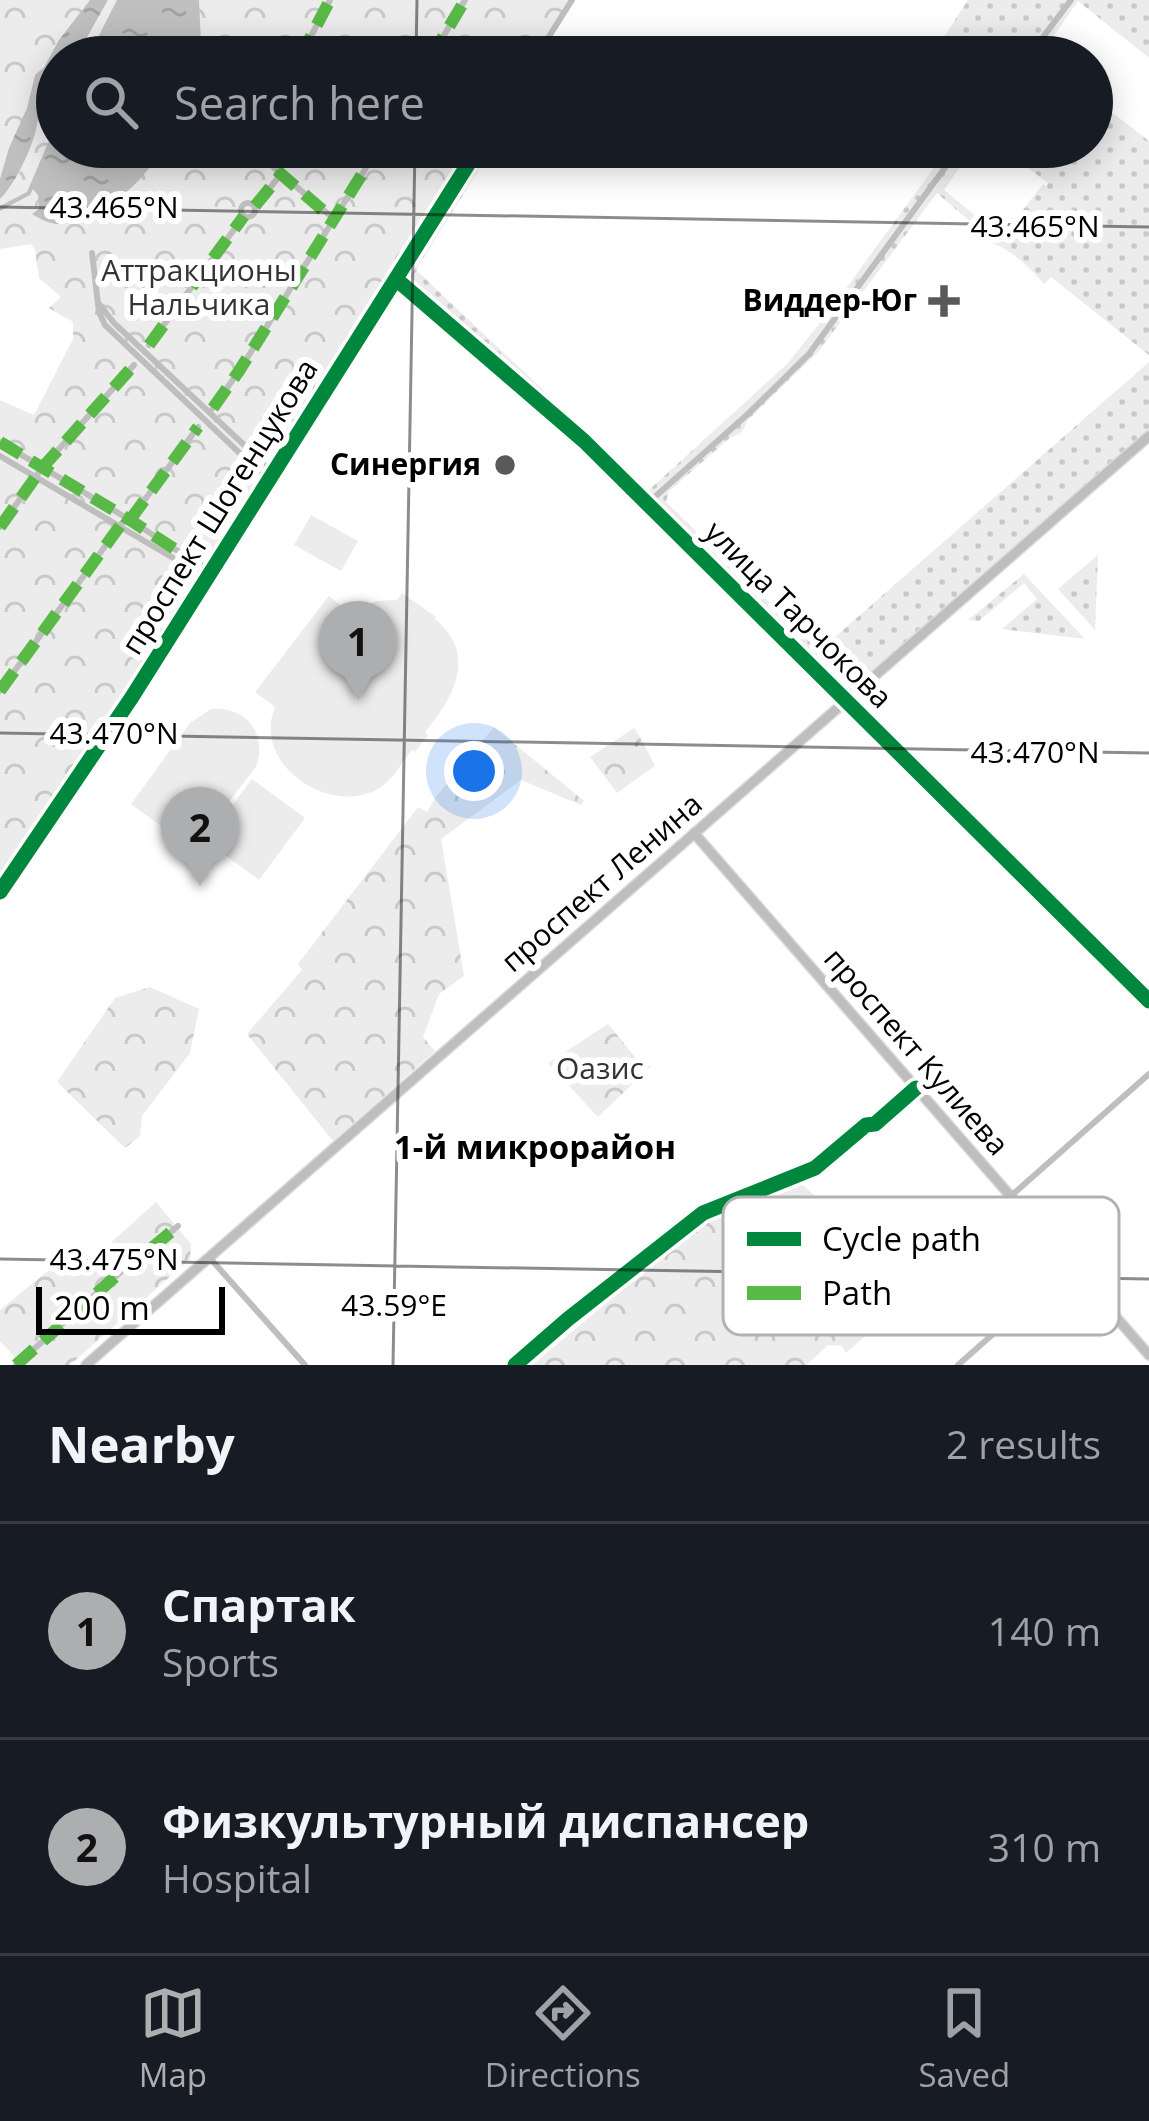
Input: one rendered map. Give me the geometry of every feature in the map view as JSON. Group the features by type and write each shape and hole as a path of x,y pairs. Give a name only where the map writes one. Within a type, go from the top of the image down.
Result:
{"main road":[{"name":"проспект Ленина","path":"86,1365 1149,436"},
{"name":"проспект Кулиева","path":"694,833 1011,1196"},
{"name":"проспект Кулиева","path":"1119,1321 1149,1355"}],"street":[{"path":"311,36 330,0"},
{"path":"444,36 465,0"},
{"path":"549,36 572,0"},
{"path":"1044,36 1071,0"},
{"path":"276,168 334,220"},
{"path":"214,408 366,168"},
{"name":"проспект Шогенцукова","path":"0,892 132,697 466,168"},
{"path":"648,502 809,354 945,168"},
{"path":"149,345 244,216 253,215 254,206 282,173"},
{"path":"92,253 105,325 272,477"},
{"name":"улица Тарчокова","path":"396,279 548,408 648,502 1149,1001"},
{"path":"0,527 42,468 134,365"},
{"path":"0,691 198,427"},
{"path":"0,442 130,520 199,569 0,456"},
{"path":"1011,1196 1149,1074"},
{"path":"743,1197 815,1168 916,1088"},
{"path":"514,1365 703,1213 723,1205"},
{"path":"16,1365 178,1226"},
{"path":"208,1257 305,1365"},
{"path":"958,1365 992,1335"}],"green space":[{"path":"0,0 90,0 65,36 36,36 36,77 0,179"},
{"path":"108,0 572,0 549,36 88,36"},
{"path":"968,0 1149,0 1149,58 1078,1 1054,36 945,36"},
{"path":"1113,113 1149,141 1149,355 1051,277 1044,284 1015,256 979,238 972,223 937,193 818,352 747,421 742,432 669,491 666,502 819,651 1149,362 1149,436 846,701 584,441 396,279 466,168 480,168 416,270 649,490 787,364 934,168 959,168 944,190 1002,237 1048,183 1028,168 1113,168"},
{"name":"Аттракционы Нальчика","path":"36,130 36,168 466,168 132,697 0,892 0,400 34,415 73,339 73,322 49,308 61,297 39,278 31,244 0,249 0,199 23,166"},
{"path":"311,515 358,541 341,571 294,545"},
{"path":"1098,555 1095,630 1058,589"},
{"path":"1024,574 1085,639 1002,629 1037,599 1024,583 979,621 968,620"},
{"path":"402,593 436,617 456,647 457,676 452,690 425,732 428,735 381,787 361,795 320,791 285,766 271,728 275,707 255,692 329,596 350,613 376,601 397,600"},
{"path":"211,709 244,717 256,733 259,755 256,767 192,849 131,804 190,723"},
{"path":"494,727 584,801 581,805 521,780 441,839 464,976 439,994 423,1037 435,1051 333,1141 247,1034 302,970 298,964 418,807 427,812"},
{"path":"634,728 655,766 617,793 590,757"},
{"path":"252,779 305,818 259,880 206,841"},
{"path":"150,987 199,1009 190,1053 142,1116 140,1136 125,1148 57,1082 115,998"},
{"name":"Оазис","path":"608,1024 640,1063 646,1059 650,1067 598,1117 548,1063"},
{"path":"800,1182 816,1197 763,1197"},
{"path":"156,1202 191,1244 190,1259 70,1365 22,1365 0,1341 0,1310 71,1252 86,1265"},
{"path":"723,1214 723,1335 866,1335 846,1353 842,1346 828,1345 807,1365 532,1365 705,1221"}],"water":[{"path":"90,0 108,0 88,36 62,36"},
{"path":"117,0 199,0 201,36 99,36"},
{"path":"35,75 36,129 29,151 0,199 0,179"},
{"path":"37,168 149,168 109,205 62,224 32,214 39,209 33,189 0,211 0,206 27,192"}],"marked path":[{"path":"311,36 330,0"},
{"path":"444,36 465,0"},
{"path":"274,168 334,220"},
{"path":"213,408 366,168"},
{"path":"255,206 282,173"},
{"path":"149,345 244,216"},
{"path":"0,527 42,468 134,365"},
{"path":"0,691 198,427"},
{"path":"0,442 201,566"},
{"path":"16,1365 178,1226"}],"cycle path":[{"path":"0,892 132,697 466,168"},
{"path":"396,279 584,441 1149,1001"},
{"path":"743,1197 815,1168 916,1088"},
{"path":"515,1365 703,1213 723,1205"}],"place":[{"name":"Виддер-Юг","path":"944,301"},
{"name":"Синергия","path":"505,465"},
{"name":"Спартак","path":"358,700"},
{"name":"Физкультурный диспансер","path":"200,886"}],"district":[{"name":"1-й микрорайон","path":"535,1147"}]}
